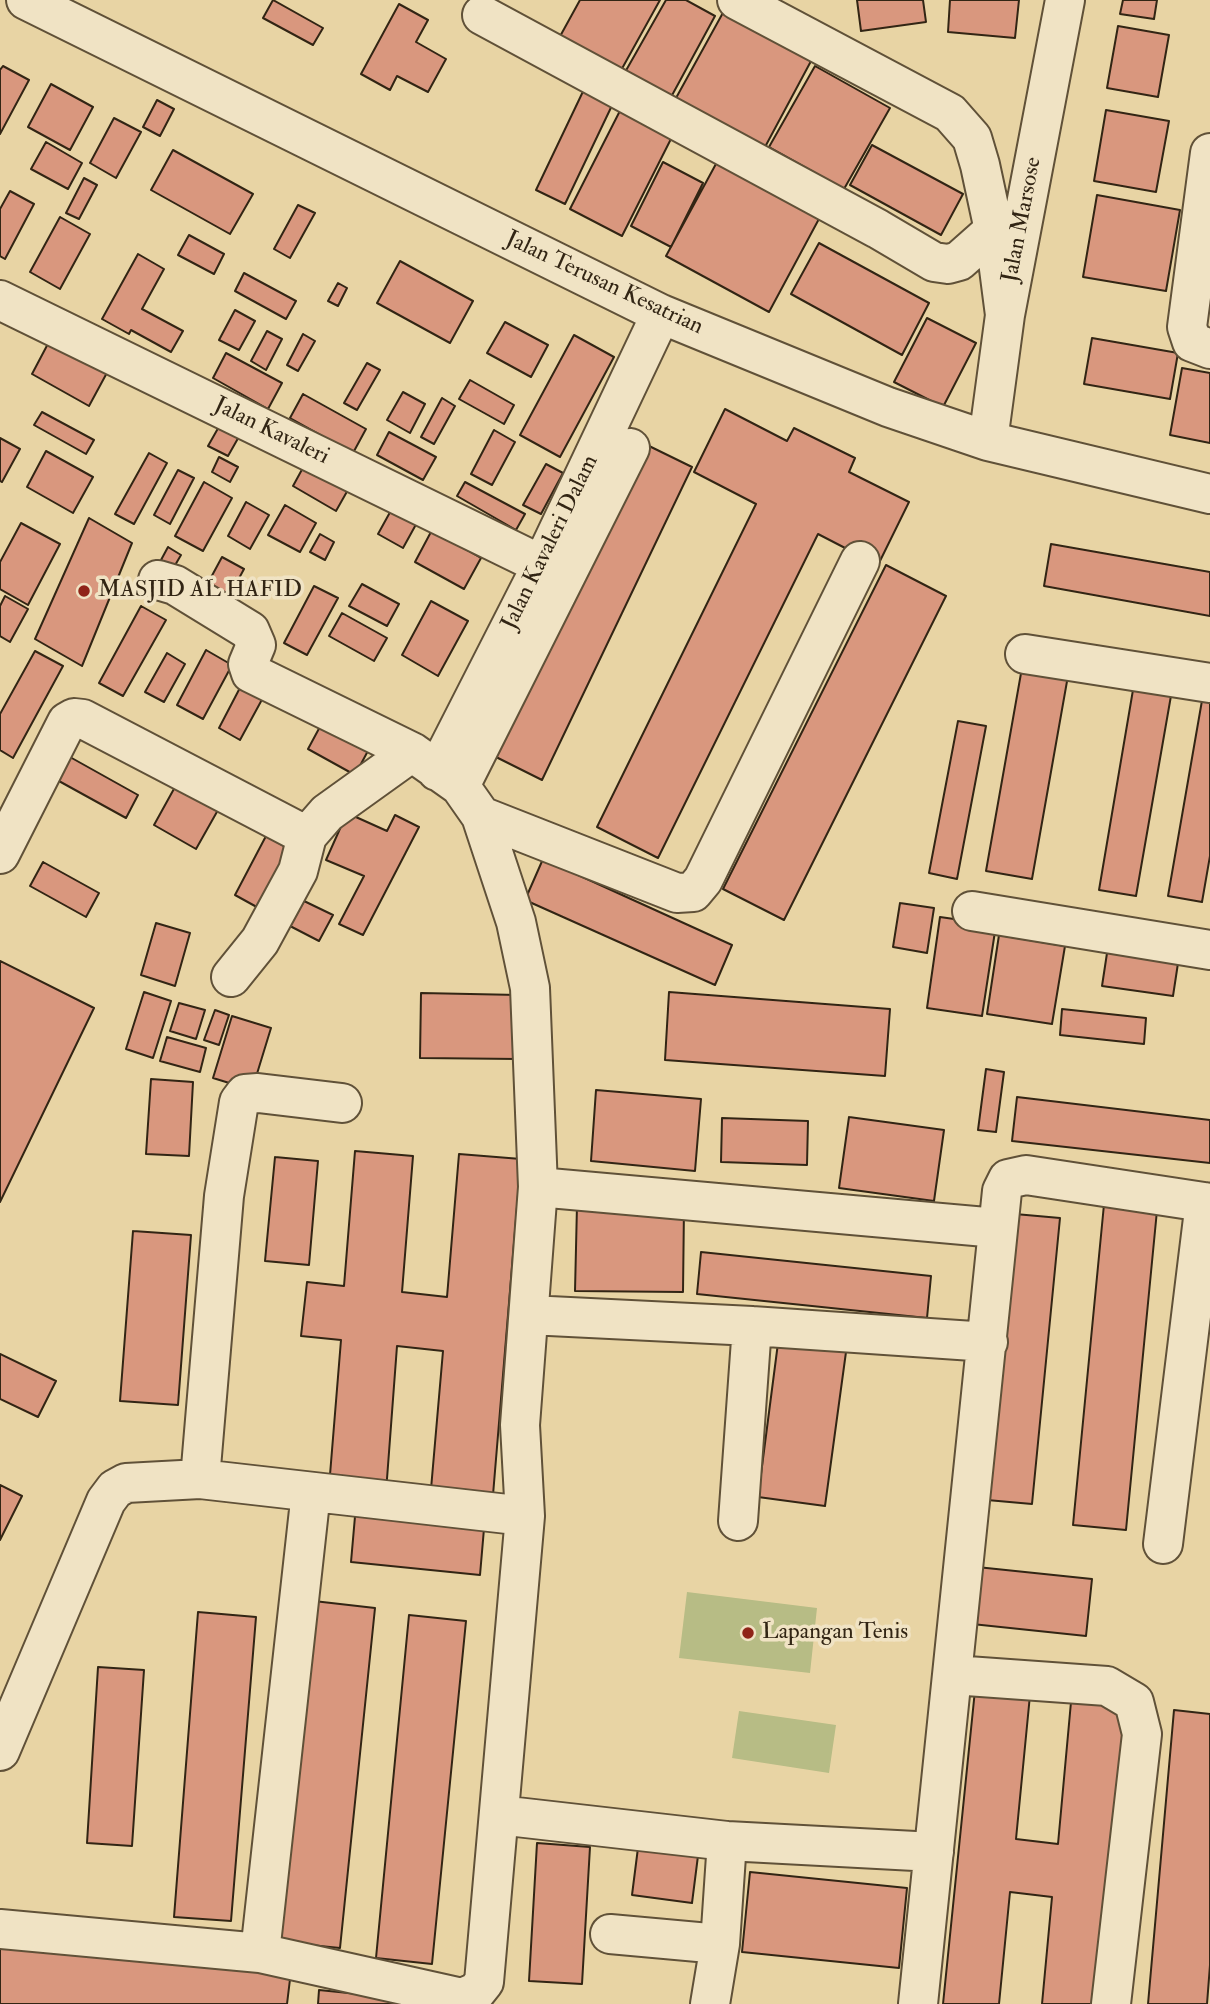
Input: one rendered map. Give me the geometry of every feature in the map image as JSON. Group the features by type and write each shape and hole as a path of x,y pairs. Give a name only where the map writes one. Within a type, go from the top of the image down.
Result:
{"street":[{"name":"Jalan Terusan Kesatrian","path":"26,0 661,314 888,407 988,441 1210,494"},
{"path":"737,0 950,113 972,138 981,165 994,230 1004,315"},
{"name":"Jalan Marsose","path":"988,441 1004,315 1065,0"},
{"path":"482,15 878,229 934,262 948,264 959,261 994,230"},
{"path":"1210,153 1187,327 1192,342 1210,349"},
{"name":"Jalan Kavaleri","path":"0,299 542,565"},
{"name":"Jalan Kavaleri Dalam","path":"448,781 542,565 661,314"},
{"path":"230,977 260,941 298,871 307,835 327,813 448,781 630,448"},
{"path":"158,580 175,585 250,631 256,645 248,664 251,673 448,781 677,893 692,892 703,880 860,561"},
{"path":"1025,654 1210,683"},
{"path":"0,854 66,722 74,718 83,719 307,835"},
{"path":"0,1929 260,1953 462,1998 476,1993 484,1982 525,1516 520,1425 538,1188 530,988 516,922 448,781"},
{"path":"972,911 1210,950"},
{"path":"200,1479 225,1196 239,1102 245,1094 258,1093 342,1103"},
{"path":"918,2004 988,1342 997,1228 1002,1191 1008,1179 1026,1175 1208,1203 1163,1545"},
{"path":"538,1188 997,1228"},
{"path":"530,1315 988,1342"},
{"path":"737,1521 752,1326"},
{"path":"0,1751 106,1501 115,1489 126,1483 200,1479 525,1516"},
{"path":"260,1953 311,1492"},
{"path":"953,1675 1107,1686 1134,1702 1142,1734 1111,2004"},
{"path":"499,1815 727,1841 934,1852"},
{"path":"710,2004 720,1944 727,1841"},
{"path":"610,1934 720,1944"}],"green space":[{"name":"Lapangan Tenis","path":"687,1592 817,1608 810,1673 679,1658"},
{"path":"739,1711 836,1725 829,1773 732,1758"}],"building":[{"path":"273,0 323,28 313,45 263,18"},
{"path":"580,0 660,0 619,74 558,40"},
{"path":"666,0 686,0 715,16 670,99 624,74"},
{"path":"730,0 818,48 765,147 676,98"},
{"path":"857,0 923,0 926,22 861,31"},
{"path":"950,0 1019,0 1015,38 948,32"},
{"path":"1123,0 1157,0 1154,19 1120,14"},
{"path":"399,4 428,20 416,42 446,59 428,92 397,76 390,90 361,74"},
{"path":"1118,26 1169,35 1158,97 1107,88"},
{"path":"3,66 29,80 0,134 0,70"},
{"path":"815,66 890,108 844,189 769,147"},
{"path":"588,81 617,95 565,204 536,190"},
{"path":"51,84 93,107 70,150 28,127"},
{"path":"627,97 679,123 622,236 570,209"},
{"path":"157,100 174,109 160,136 143,127"},
{"path":"1106,110 1169,121 1156,192 1094,181"},
{"path":"114,118 141,132 116,178 90,163"},
{"path":"46,142 82,163 68,189 31,169"},
{"path":"872,145 963,194 941,235 850,185"},
{"path":"173,150 253,194 230,234 151,190"},
{"path":"663,162 703,183 671,247 631,226"},
{"path":"717,162 820,217 769,312 666,256"},
{"path":"84,178 97,185 79,219 66,213"},
{"path":"10,191 34,204 5,259 0,256 0,209"},
{"path":"1097,195 1180,210 1166,291 1083,277"},
{"path":"298,205 315,213 290,258 274,249"},
{"path":"60,217 90,234 60,289 30,272"},
{"path":"189,235 224,254 214,274 178,255"},
{"path":"819,243 929,303 902,355 791,294"},
{"path":"138,254 164,269 142,309 183,331 171,352 131,330 129,334 102,319"},
{"path":"400,261 473,301 450,343 377,303"},
{"path":"244,273 296,301 286,319 235,291"},
{"path":"338,283 347,288 338,306 328,301"},
{"path":"235,310 255,321 239,350 219,340"},
{"path":"927,318 976,343 943,407 894,382"},
{"path":"505,322 548,345 531,377 487,353"},
{"path":"267,331 282,339 266,370 251,361"},
{"path":"303,334 315,341 298,371 287,365"},
{"path":"574,335 614,357 560,457 520,435"},
{"path":"51,338 109,369 89,406 32,374"},
{"path":"1092,338 1178,353 1170,399 1084,384"},
{"path":"226,353 282,383 268,409 213,378"},
{"path":"367,363 380,370 357,410 344,403"},
{"path":"1182,368 1210,373 1210,443 1170,435"},
{"path":"470,380 514,405 504,424 459,399"},
{"path":"403,392 425,404 410,433 387,420"},
{"path":"303,394 366,429 353,453 290,418"},
{"path":"442,398 455,406 434,444 421,437"},
{"path":"725,409 787,441 794,428 855,458 849,472 909,502 878,565 818,534 658,858 597,827 756,504 694,472"},
{"path":"42,412 94,440 86,454 34,425"},
{"path":"225,416 245,426 228,456 208,446"},
{"path":"494,430 515,442 492,485 471,474"},
{"path":"389,432 436,457 423,480 377,455"},
{"path":"0,438 20,449 2,482 0,481"},
{"path":"645,444 692,467 542,780 496,757"},
{"path":"46,451 93,477 73,513 27,487"},
{"path":"149,453 167,463 134,524 115,514"},
{"path":"219,457 238,467 230,482 212,472"},
{"path":"305,464 349,488 336,511 293,486"},
{"path":"546,464 563,473 541,514 523,505"},
{"path":"178,470 194,478 170,524 154,515"},
{"path":"204,482 232,498 203,551 175,536"},
{"path":"465,482 525,514 516,530 457,496"},
{"path":"246,502 269,515 250,549 228,536"},
{"path":"285,505 316,523 300,552 268,535"},
{"path":"394,505 419,519 403,548 378,534"},
{"name":"MASJID AL HAFID","path":"89,518 132,543 82,666 35,639"},
{"path":"21,523 60,544 28,605 0,589 0,562"},
{"path":"432,530 481,558 464,589 415,562"},
{"path":"320,534 334,542 325,560 310,552"},
{"path":"1051,544 1210,572 1210,616 1044,586"},
{"path":"168,547 181,555 174,567 161,560"},
{"path":"222,557 244,569 230,595 208,583"},
{"path":"886,565 946,596 784,920 723,889"},
{"path":"362,584 399,604 387,626 349,606"},
{"path":"314,586 338,598 307,655 284,643"},
{"path":"5,596 28,609 10,642 0,636 0,606"},
{"path":"431,601 468,621 438,676 402,655"},
{"path":"141,606 166,620 123,696 99,683"},
{"path":"342,613 387,638 374,661 329,636"},
{"path":"206,650 232,665 203,719 177,705"},
{"path":"35,651 63,666 13,758 0,750 0,714"},
{"path":"167,653 185,664 164,702 145,692"},
{"path":"1023,662 1069,670 1032,879 986,871"},
{"path":"243,682 265,694 240,740 219,728"},
{"path":"1134,684 1172,690 1136,896 1099,890"},
{"path":"1204,689 1210,690 1210,856 1202,902 1168,896"},
{"path":"958,721 986,726 957,879 929,873"},
{"path":"322,723 369,749 355,775 308,749"},
{"path":"61,752 138,795 126,818 48,775"},
{"path":"175,787 218,810 196,849 154,825"},
{"path":"347,813 387,831 395,815 419,827 363,935 339,924 364,876 326,860"},
{"path":"266,836 296,853 264,911 235,895"},
{"path":"543,859 732,945 715,985 525,900"},
{"path":"43,862 99,893 86,917 30,886"},
{"path":"304,901 333,915 319,941 290,926"},
{"path":"900,903 934,908 927,953 893,947"},
{"path":"940,917 996,925 982,1016 927,1008"},
{"path":"156,923 190,933 175,986 141,975"},
{"path":"999,935 1065,946 1052,1024 987,1014"},
{"path":"1109,940 1180,950 1173,996 1102,986"},
{"path":"0,961 94,1008 0,1202"},
{"path":"144,992 171,1001 153,1058 126,1049"},
{"path":"669,992 890,1009 885,1076 665,1060"},
{"path":"421,993 519,995 518,1059 420,1058"},
{"path":"179,1003 205,1010 196,1039 170,1031"},
{"path":"1062,1009 1146,1018 1144,1044 1060,1035"},
{"path":"215,1010 229,1015 219,1045 204,1040"},
{"path":"232,1016 271,1028 252,1090 213,1078"},
{"path":"167,1037 206,1048 200,1072 160,1061"},
{"path":"986,1069 1004,1072 996,1132 978,1130"},
{"path":"151,1079 193,1082 189,1156 146,1154"},
{"path":"596,1090 701,1099 695,1171 591,1161"},
{"path":"1017,1097 1210,1120 1210,1163 1012,1141"},
{"path":"849,1117 944,1130 934,1201 839,1188"},
{"path":"722,1118 808,1121 807,1165 721,1162"},
{"path":"355,1151 413,1156 402,1292 447,1297 459,1154 521,1159 493,1495 431,1489 443,1351 397,1346 386,1492 329,1487 341,1340 301,1336 307,1282 344,1286"},
{"path":"275,1157 318,1161 309,1265 265,1261"},
{"path":"1105,1194 1158,1200 1126,1530 1073,1525"},
{"path":"577,1205 684,1207 683,1292 575,1291"},
{"path":"1015,1214 1060,1218 1032,1504 987,1500"},
{"path":"133,1231 191,1235 178,1405 120,1401"},
{"path":"701,1252 931,1276 927,1318 697,1294"},
{"path":"778,1343 846,1352 825,1506 758,1497"},
{"path":"0,1354 56,1381 38,1417 0,1399"},
{"path":"0,1485 22,1496 0,1540"},
{"path":"356,1505 485,1517 480,1575 351,1562"},
{"path":"977,1567 1092,1579 1086,1636 972,1624"},
{"path":"305,1600 375,1608 340,1948 270,1941"},
{"path":"198,1612 256,1617 231,1921 174,1917"},
{"path":"409,1615 466,1621 432,1964 376,1958"},
{"path":"98,1667 144,1670 132,1846 87,1843"},
{"path":"975,1690 1030,1695 1016,1839 1058,1844 1071,1702 1134,1708 1105,2004 1042,2004 1052,1897 1010,1892 999,2004 943,2004"},
{"path":"1174,1710 1210,1714 1210,1965 1207,2004 1148,2004"},
{"path":"640,1832 700,1840 692,1903 632,1895"},
{"path":"537,1843 590,1847 582,1984 529,1981"},
{"path":"750,1872 907,1888 899,1968 742,1952"},
{"path":"0,1937 291,1971 287,2004 0,2004"},
{"path":"319,1990 447,2003 318,2004"}],"place":[{"name":"MASJID AL HAFID","path":"84,591"},
{"name":"Lapangan Tenis","path":"748,1633"}]}
